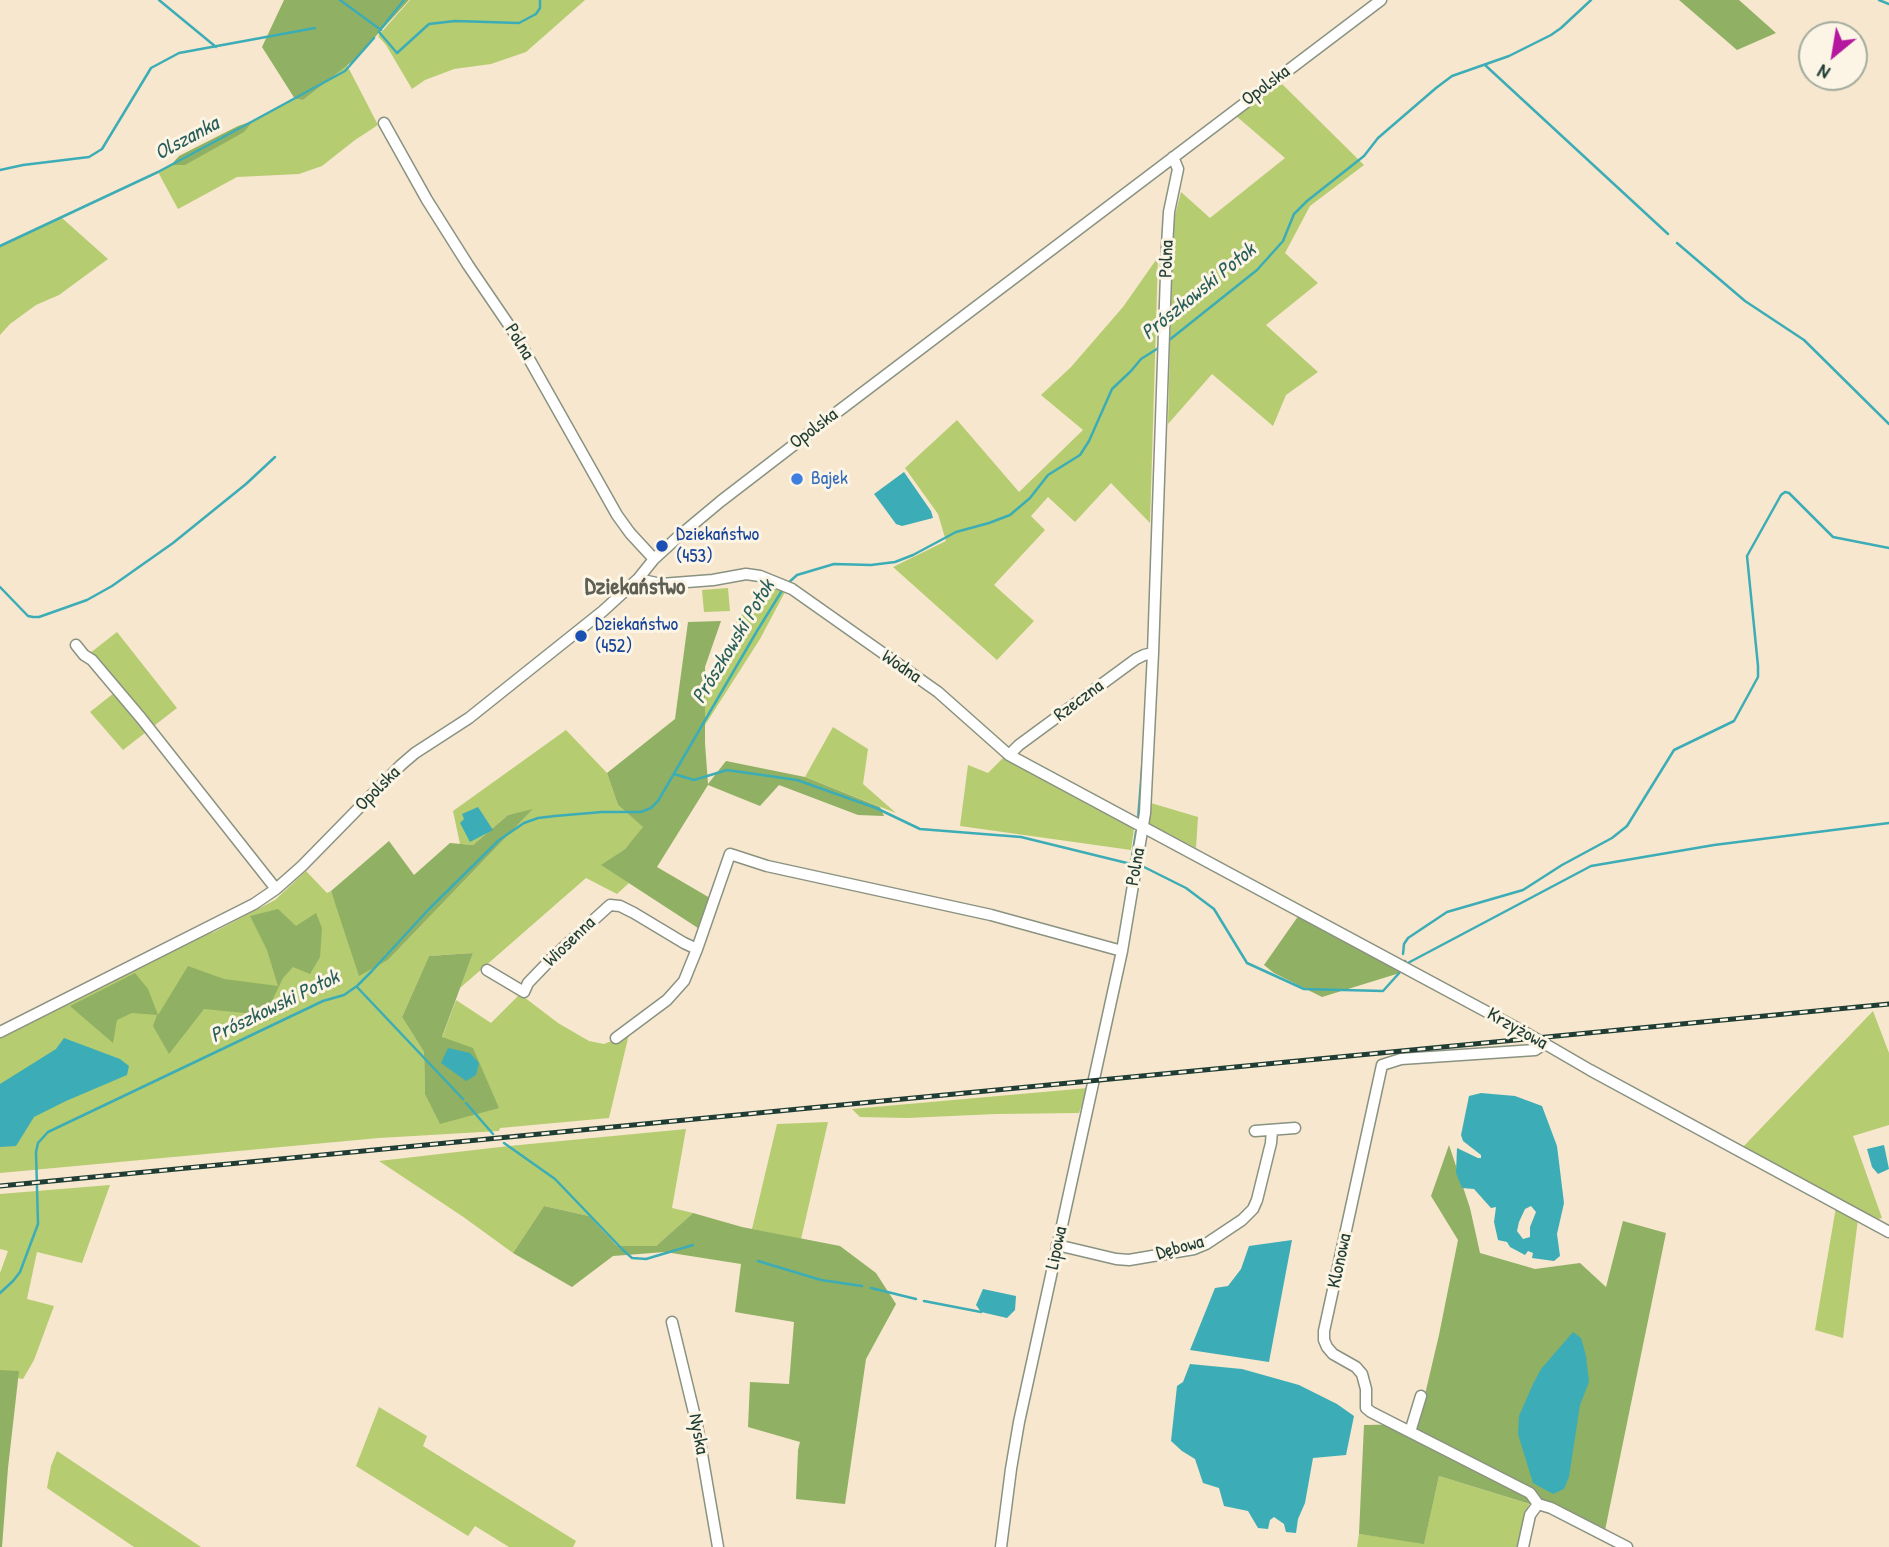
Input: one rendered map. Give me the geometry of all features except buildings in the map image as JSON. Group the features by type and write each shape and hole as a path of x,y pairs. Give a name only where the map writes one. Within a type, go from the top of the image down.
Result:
{"street":[{"name":"Opolska","path":"0,1032 254,904 276,889 401,765 480,710 603,611 686,530 771,462 1381,0"},
{"name":"Polna","path":"384,123 427,200 515,334 617,515 654,559"},
{"name":"Polna","path":"1122,951 1148,782 1163,353 1170,212 1178,169 1173,157"},
{"name":"Wodna","path":"638,579 661,583 746,575 779,582 938,692 1009,755 1143,828"},
{"path":"76,645 141,718 276,889"},
{"name":"Rzeczna","path":"1009,755 1136,659 1153,653"},
{"name":"Krzyżowa","path":"1143,828 1889,1232"},
{"path":"616,1038 667,1000 684,981 730,854 767,866 991,915 1122,951"},
{"name":"Wiosenna","path":"487,970 524,992 528,982 610,905 620,906 634,913 697,949"},
{"name":"Lipowa","path":"1001,1547 1019,1422 1122,951"},
{"name":"Klonowa","path":"1544,1044 1535,1050 1401,1059 1382,1065 1324,1340 1333,1354 1356,1367 1362,1374 1366,1389 1366,1408 1371,1412 1530,1493 1538,1504 1627,1547"},
{"path":"1255,1131 1294,1128"},
{"name":"Dębowa","path":"1057,1245 1129,1260 1194,1249 1206,1244 1242,1220 1253,1209 1258,1200 1272,1130"},
{"name":"Nyska","path":"672,1322 697,1425 718,1547"},
{"path":"1410,1432 1421,1396"},
{"path":"1523,1547 1530,1514 1538,1504"}],"green space":[{"path":"284,0 409,0 354,60 303,100 295,99 262,47"},
{"path":"410,0 585,0 526,52 491,64 454,69 425,80 412,89 378,36"},
{"path":"1679,0 1739,0 1776,33 1737,50"},
{"path":"347,65 378,125 322,166 299,174 237,177 178,209 158,172 295,99 303,100"},
{"path":"1280,82 1364,165 1310,206 1285,253 1318,283 1266,325 1318,372 1286,395 1273,426 1212,374 1168,424 1173,223 1181,192 1210,218 1285,158 1235,115"},
{"path":"253,121 244,132 185,165 171,165 179,156"},
{"path":"62,218 108,259 59,295 36,305 0,335 0,246"},
{"path":"1158,257 1150,523 1111,483 1075,522 1048,497 1031,516 1045,530 994,585 1034,621 997,660 893,567 946,541 938,514 905,468 957,420 1019,492 1083,430 1041,395 1071,367 1123,307"},
{"path":"728,588 730,611 704,612 702,590"},
{"path":"775,588 785,592 760,639 705,725 705,688 729,666 737,619"},
{"path":"721,621 705,667 708,784 726,761 805,777 880,807 884,816 858,815 779,785 760,806 708,785 657,867 710,898 701,930 601,865 625,849 643,827 618,805 607,773 675,719 688,622"},
{"path":"117,632 177,708 123,750 90,712 114,693 85,657"},
{"path":"833,727 868,749 863,784 896,813 805,777"},
{"path":"566,730 607,773 618,805 644,827 625,849 602,865 629,883 617,894 586,878 460,988 473,953 429,956 402,1017 424,1052 425,1094 456,1000 491,1023 520,994 558,1023 589,1041 604,1044 629,1034 609,1118 500,1128 499,1131 379,1138 0,1173 0,1037 180,941 214,932 275,900 306,871 327,893 331,891 336,905 380,964 388,960 532,810 508,815 473,845 460,844 453,811"},
{"path":"1004,757 1134,828 1131,850 960,826 968,765 988,773"},
{"path":"1151,803 1198,817 1196,848 1149,824"},
{"path":"533,809 388,960 359,976 331,891 389,841 414,875 450,843 473,845 508,815"},
{"path":"278,909 296,926 316,913 322,928 320,957 310,974 293,967 283,978 265,1015 204,1009 169,1054 153,1026 157,1015 132,1013 117,1020 113,1043 70,1006 135,973 148,989 158,1015 188,966 224,979 278,986 267,950 250,916"},
{"path":"1299,915 1403,972 1322,997 1274,973 1264,965"},
{"path":"473,953 442,1037 473,1048 499,1108 440,1124 425,1094 424,1052 402,1017 429,956"},
{"path":"1873,1011 1889,1053 1889,1125 1853,1136 1882,1218 1874,1220 1742,1148"},
{"path":"1088,1088 1079,1113 907,1118 860,1117 852,1109"},
{"path":"828,1122 801,1239 752,1229 777,1124"},
{"path":"686,1129 672,1208 693,1213 656,1246 617,1246 589,1216 544,1206 513,1253 379,1161 509,1146"},
{"path":"1449,1145 1470,1208 1480,1253 1535,1269 1580,1263 1606,1287 1623,1221 1666,1233 1603,1540 1536,1506 1439,1476 1424,1544 1359,1534 1364,1425 1418,1424 1439,1335 1458,1240 1431,1196"},
{"path":"110,1185 82,1263 37,1252 27,1299 54,1306 34,1360 23,1379 0,1375 0,1273 8,1251 0,1249 0,1194"},
{"path":"544,1206 589,1216 617,1246 656,1246 693,1213 742,1227 840,1246 876,1273 896,1304 866,1359 845,1504 796,1499 800,1442 748,1427 750,1382 789,1384 794,1322 735,1312 741,1264 665,1252 613,1256 572,1287 513,1253"},
{"path":"1836,1207 1858,1219 1843,1338 1815,1330"},
{"path":"0,1370 19,1371 2,1547 0,1547"},
{"path":"379,1407 427,1436 423,1446 576,1541 573,1547 509,1547 475,1526 468,1536 356,1466"},
{"path":"57,1451 201,1547 134,1547 47,1488"},
{"path":"1439,1476 1529,1504 1519,1547 1357,1547 1359,1534 1424,1543"}],"water":[{"path":"904,472 933,518 902,526 896,524 874,494"},
{"path":"478,807 493,830 470,842 460,823 464,819 462,814"},
{"path":"64,1038 120,1059 129,1066 127,1075 34,1117 16,1146 0,1147 0,1084 56,1049"},
{"path":"448,1048 470,1053 479,1063 476,1075 466,1081 441,1063"},
{"path":"1481,1093 1515,1096 1542,1106 1557,1146 1564,1203 1557,1234 1560,1256 1554,1261 1532,1258 1533,1253 1528,1251 1525,1255 1510,1247 1507,1242 1498,1240 1494,1222 1496,1207 1491,1208 1474,1189 1462,1188 1456,1173 1457,1148 1481,1158 1481,1155 1463,1141 1461,1135 1469,1096","holes":["1531,1206 1536,1212 1530,1227 1530,1237 1523,1239 1517,1231 1525,1209"]},
{"path":"1884,1145 1889,1169 1878,1174 1872,1167 1867,1149"},
{"path":"1292,1240 1269,1362 1190,1350 1215,1288 1228,1286 1241,1269 1249,1246"},
{"path":"983,1289 1016,1296 1015,1310 1007,1318 981,1312 976,1305"},
{"path":"1573,1332 1581,1338 1589,1382 1580,1405 1569,1477 1564,1489 1553,1494 1533,1483 1518,1434 1519,1416 1541,1369"},
{"path":"1190,1364 1242,1369 1299,1385 1337,1404 1354,1416 1346,1455 1313,1458 1305,1503 1298,1519 1296,1533 1286,1532 1284,1524 1274,1517 1270,1520 1268,1529 1258,1528 1248,1511 1224,1506 1219,1488 1203,1483 1195,1459 1171,1441 1177,1386 1183,1382"}],"waterway":[{"path":"159,0 216,47"},
{"path":"340,0 381,30"},
{"name":"Olszanka","path":"380,30 404,0"},
{"path":"379,32 397,53 429,24 455,21 519,23 536,14 540,8 540,0"},
{"name":"Prószkowski Potok","path":"1168,341 1257,270 1283,241 1294,214 1364,156 1378,138 1436,88 1452,76 1509,56 1551,35 1591,0"},
{"path":"1879,0 1889,4"},
{"path":"0,170 89,157 102,149 151,68 179,53 315,28"},
{"name":"Olszanka","path":"0,246 158,172 345,71 374,38"},
{"path":"1485,65 1668,234"},
{"path":"1677,243 1745,301 1804,340 1889,424"},
{"name":"Prószkowski Potok","path":"787,584 797,575 834,564 871,565 895,562 956,532 1010,515 1030,498 1048,475 1080,455 1112,389 1141,359 1160,347"},
{"path":"0,587 28,616 33,617 87,600 112,586 173,543 275,457"},
{"path":"1403,954 1408,938 1447,912 1523,890 1612,838 1627,826 1674,750 1734,721 1758,677 1747,556 1781,495 1789,493 1833,537 1889,548"},
{"name":"Prószkowski Potok","path":"0,1293 20,1272 38,1224 36,1152 38,1143 48,1132 323,1001 344,995 357,986 499,840 524,823 538,818 602,812 641,812 651,808 658,801 783,589"},
{"path":"1138,819 1143,756"},
{"path":"674,774 694,780 727,770 797,780 876,808 920,829 1021,837 1131,864 1136,832"},
{"path":"1405,961 1406,964 1591,866 1714,845 1889,823"},
{"path":"1144,867 1186,888 1214,909 1247,963 1304,989 1383,991 1401,971"},
{"path":"357,987 463,1099"},
{"path":"466,1103 493,1134"},
{"path":"504,1143 555,1179 632,1258 646,1259 693,1245"},
{"path":"758,1261 821,1280 862,1286"},
{"path":"871,1288 916,1299"},
{"path":"924,1301 981,1312"}],"railway":[{"path":"0,1186 1889,1004"}],"place":[{"name":"Bajek","path":"797,479"},
{"name":"Dziekaństwo (453)","path":"662,546"},
{"name":"Dziekaństwo (452)","path":"581,636"}],"district":[{"name":"Dziekaństwo","path":"635,588"}]}
